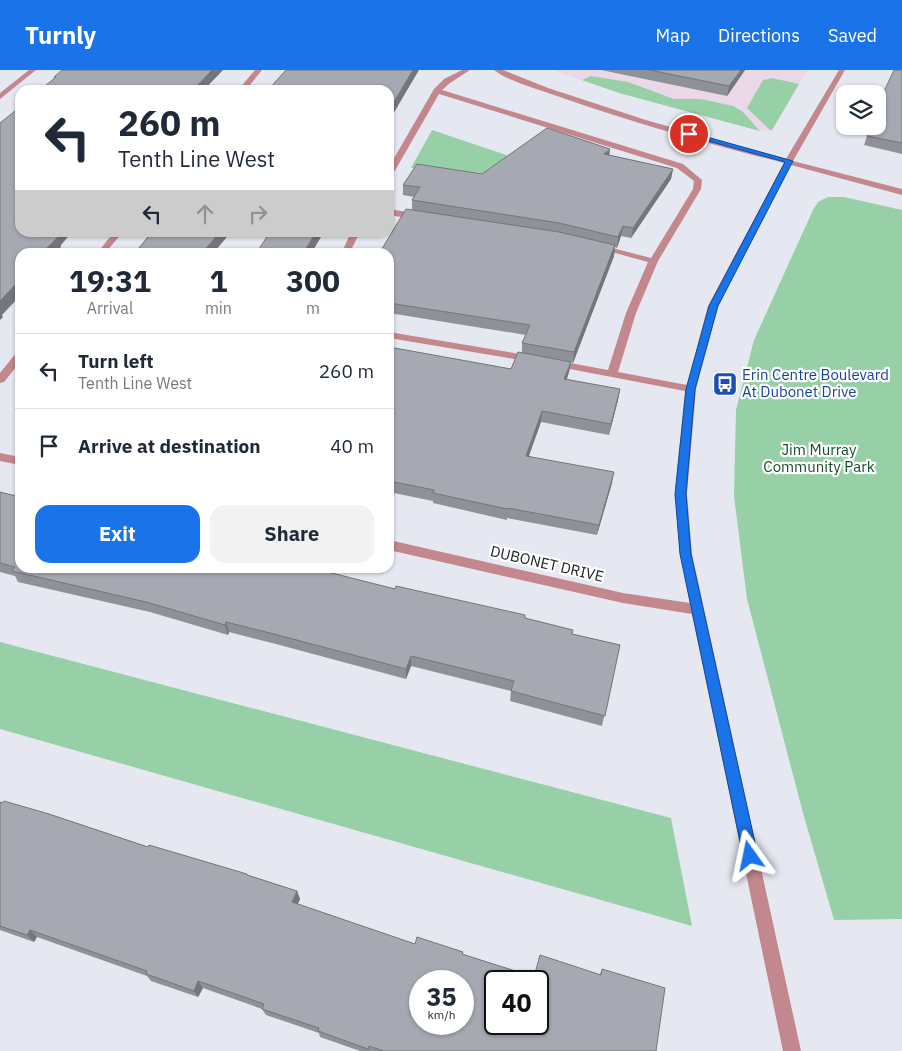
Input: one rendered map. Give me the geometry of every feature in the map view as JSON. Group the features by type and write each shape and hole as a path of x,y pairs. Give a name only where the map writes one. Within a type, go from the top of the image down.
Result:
{"street":[{"path":"0,97 33,70"},
{"path":"246,85 259,70"},
{"path":"394,165 436,91 447,81 466,70"},
{"path":"497,70 583,102 902,192"},
{"path":"792,1051 686,554 681,494 691,389 713,306 789,161 842,70"},
{"path":"436,91 680,166 692,173 698,180 697,189 653,260 631,313 612,373"},
{"path":"394,213 426,218"},
{"path":"105,248 115,237"},
{"path":"588,245 653,260"},
{"path":"394,336 612,373 691,389"},
{"path":"0,380 15,361"},
{"path":"0,457 15,461"},
{"name":"DUBONET DRIVE","path":"394,546 623,598 699,610"}],"shaded area":[{"path":"552,70 808,70 772,130 760,131 619,93"}],"green space":[{"path":"591,76 628,82 674,99 701,99 733,106 742,111 760,131 619,93 582,80"},
{"path":"772,78 799,84 772,130 770,130 747,108 763,80"},
{"path":"432,130 583,181 574,190 411,168"},
{"name":"Jim Murray Community Park","path":"828,197 844,197 902,210 902,919 834,920 803,813 747,599 734,496 736,410 754,340 813,210 818,202"},
{"path":"0,642 671,818 692,926 0,729"}],"building":[{"path":"62,70 212,70 198,85 46,85 56,77 54,77"},
{"path":"286,70 413,70 394,102 394,85 272,85"},
{"path":"649,70 741,70 729,86"},
{"path":"894,70 902,70 902,143 867,136 886,135 886,87"},
{"path":"15,111 15,237 58,237 47,248 15,248 15,285 0,301 0,123"},
{"path":"547,128 610,149 604,154 673,169 633,228 623,226 618,237 559,223 412,200 420,187 403,185 417,164 482,174"},
{"path":"406,209 559,232 615,245 574,352 522,343 530,325 394,304 394,248 382,248 389,237 394,237 394,229"},
{"path":"148,237 216,237 206,248 139,248"},
{"path":"267,237 313,237 306,248 260,248"},
{"path":"394,348 511,369 518,352 571,362 564,379 620,389 611,424 542,411 526,456 614,472 599,525 507,509 433,493 434,490 394,482"},
{"path":"0,492 15,496 15,567 0,563"},
{"path":"21,573 332,573 395,589 396,586 525,615 525,618 573,630 572,634 620,645 605,716 511,691 514,681 411,656 406,669 226,622 225,625 146,602"},
{"path":"4,801 49,814 148,847 149,845 247,874 297,891 292,902 415,944 417,937 512,970 484,970 484,1035 549,1035 549,970 536,970 540,955 601,975 602,969 665,988 656,1051 384,1051 369,1046 368,1049 318,1031 319,1028 262,1009 264,1004 198,981 194,991 146,974 147,971 30,930 27,935 0,926 0,802"}],"place":[{"name":"Erin Centre Boulevard At Dubonet Drive","path":"725,384"}],"route":[{"path":"689,134 789,161 713,306 691,389 681,494 686,554 750,856"}]}
